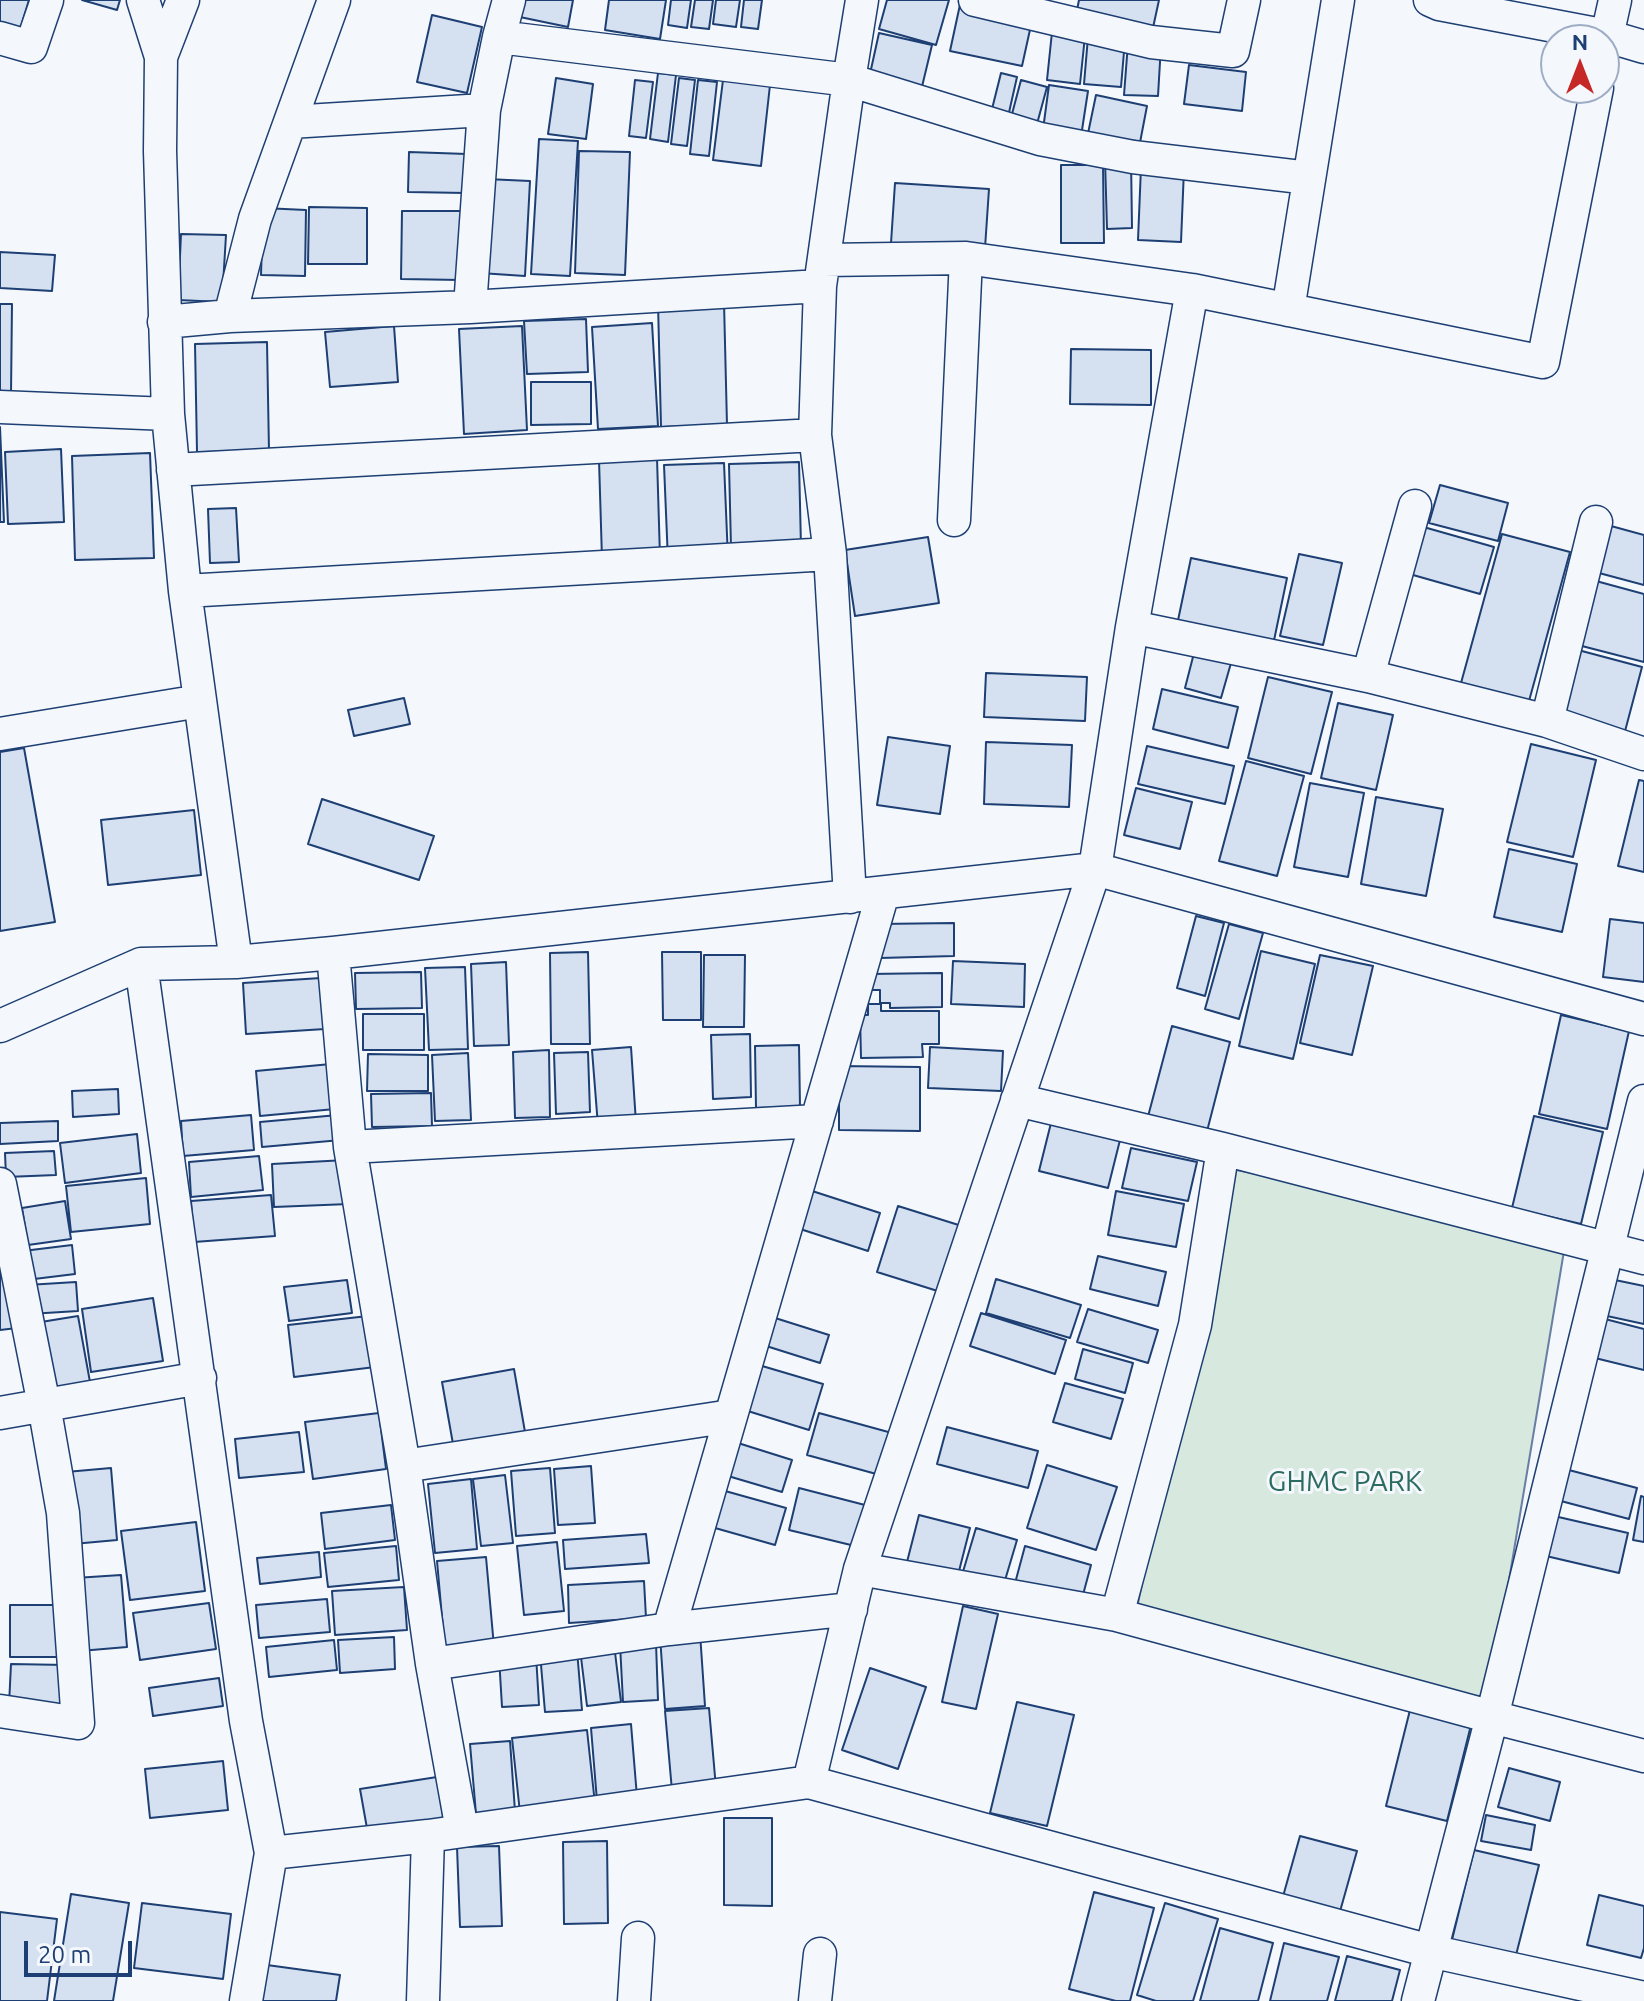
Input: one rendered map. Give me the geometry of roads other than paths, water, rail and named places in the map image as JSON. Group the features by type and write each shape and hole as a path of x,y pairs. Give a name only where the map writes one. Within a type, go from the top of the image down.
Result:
{"street":[{"path":"0,38 31,47 47,0"},
{"path":"143,0 161,57 164,322 173,470 185,591 236,962"},
{"path":"161,57 183,0"},
{"path":"230,316 255,219 334,0"},
{"path":"470,307 484,110 509,0"},
{"path":"850,897 830,554 815,435 822,273 862,0"},
{"path":"975,0 1151,42 1233,51 1244,0"},
{"path":"1288,310 1338,0"},
{"path":"1430,0 1540,26"},
{"path":"1609,24 1615,0"},
{"path":"499,37 849,80 1040,139 1133,157 1309,178"},
{"path":"1620,45 1644,47"},
{"path":"164,322 230,316 470,307 966,258 1192,290 1543,362 1594,104"},
{"path":"290,122 484,110"},
{"path":"954,520 966,258"},
{"path":"809,1782 860,1569 1095,869 1132,627 1192,290"},
{"path":"0,407 168,414"},
{"path":"173,470 815,435"},
{"path":"1368,676 1415,506"},
{"path":"1547,721 1596,522"},
{"path":"185,591 830,554"},
{"path":"1132,627 1368,676 1547,721 1644,754"},
{"path":"0,734 200,701"},
{"path":"0,1026 141,964 236,962 333,953 1095,869 1644,1019"},
{"path":"669,1629 883,893"},
{"path":"333,953 350,1147 404,1466 432,1664 462,1830"},
{"path":"141,964 246,1721 271,1853 246,2001"},
{"path":"1017,1100 1223,1149 1644,1258"},
{"path":"1418,2001 1492,1717 1644,1101"},
{"path":"350,1147 817,1121"},
{"path":"1117,1615 1195,1325 1223,1149"},
{"path":"0,1184 4,1230 44,1405 63,1513 78,1723 0,1711"},
{"path":"0,1413 200,1378"},
{"path":"404,1466 731,1416"},
{"path":"860,1569 1117,1615 1644,1756"},
{"path":"432,1664 669,1629 851,1609"},
{"path":"271,1853 428,1836 809,1782 1430,1951 1605,1995 1644,1998"},
{"path":"423,2001 428,1836"},
{"path":"634,2001 638,1938"},
{"path":"815,2001 820,1954"}],"park label":[{"name":"GHMC PARK","path":"1345,1482"}]}
